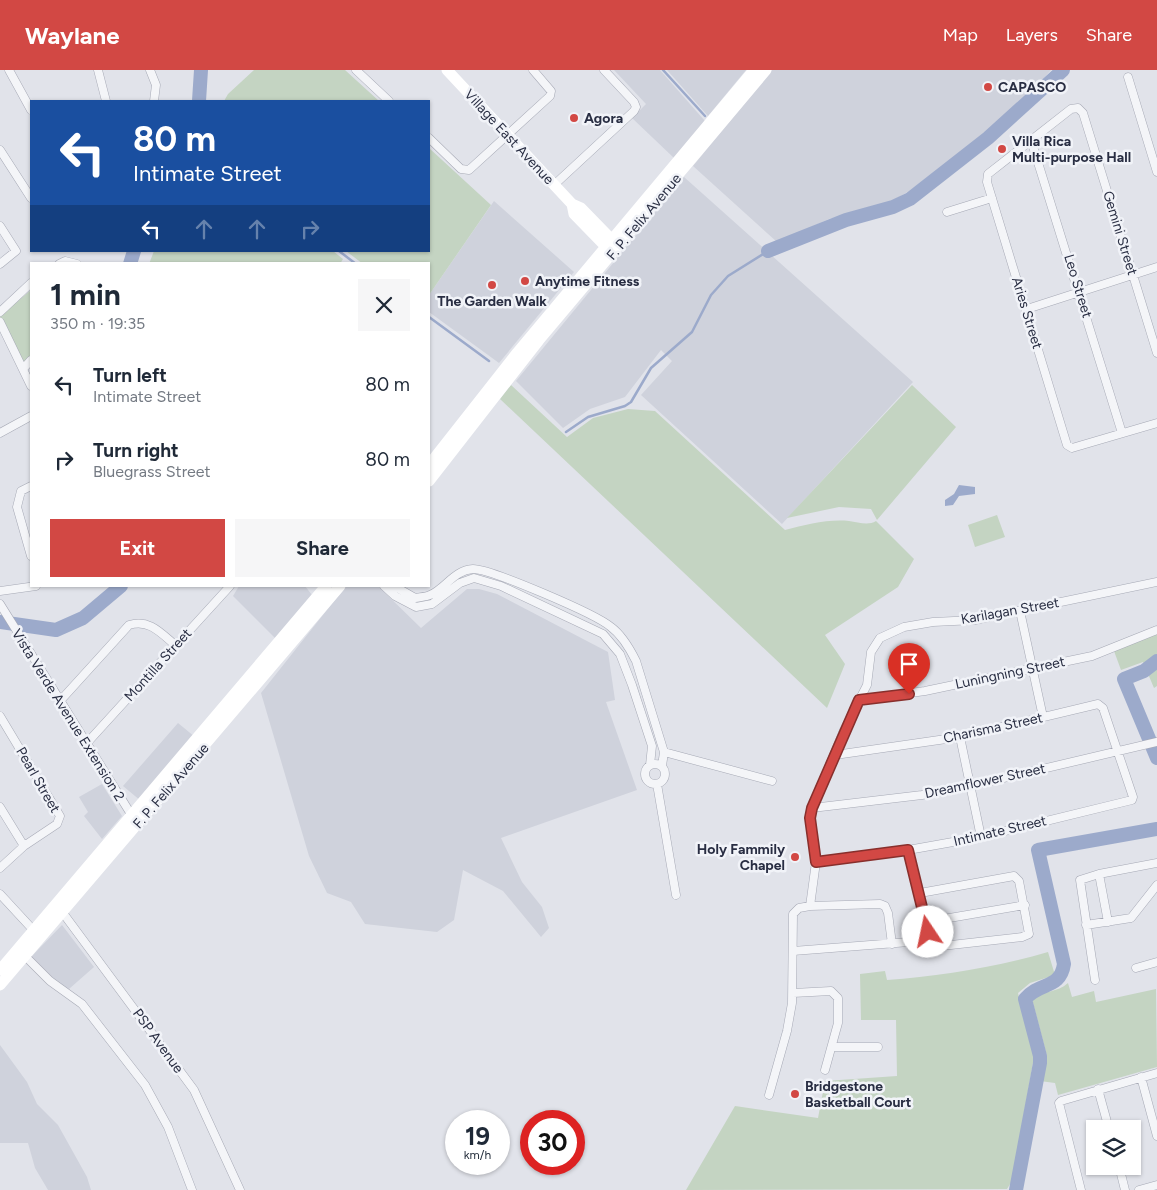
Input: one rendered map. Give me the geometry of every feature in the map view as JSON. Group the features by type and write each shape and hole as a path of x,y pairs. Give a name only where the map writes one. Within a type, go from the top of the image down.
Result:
{"main road":[{"name":"Village East Avenue","path":"447,70 572,204 581,208 597,231 612,247"},
{"name":"F. P. Felix Avenue","path":"430,480 499,389 754,70"},
{"name":"F. P. Felix Avenue","path":"430,464 481,397 766,70"},
{"name":"F. P. Felix Avenue","path":"135,820 325,587"},
{"name":"F. P. Felix Avenue","path":"2,977 95,866 339,587"}],"street":[{"path":"10,70 30,108"},
{"path":"98,70 106,100"},
{"path":"150,70 156,85 154,100"},
{"path":"356,70 388,100"},
{"path":"430,139 466,170 507,136 550,96 551,90 548,85 533,70"},
{"path":"554,185 634,111 636,107 634,102 604,70"},
{"path":"1128,76 1157,172"},
{"name":"Gemini Street","path":"1031,140 1071,109 1078,108 1084,113 1157,353"},
{"name":"Aries Street","path":"1031,140 988,174 987,182 1067,445 1072,448 1122,434"},
{"name":"Leo Street","path":"1031,140 1080,292 1122,434"},
{"path":"0,150 30,196"},
{"path":"947,212 992,198"},
{"path":"0,226 16,251 0,264"},
{"path":"1027,309 1157,267"},
{"path":"0,312 30,284"},
{"path":"0,322 30,384"},
{"path":"23,369 30,361"},
{"path":"1,430 30,416"},
{"path":"1122,434 1157,423"},
{"path":"30,487 21,492 17,507 30,552"},
{"path":"396,587 415,598 431,595 459,573 473,569 500,576 547,595 611,627 628,647 636,661 664,752 662,766"},
{"path":"385,587 395,596 416,607 432,604 460,583 474,578 501,586 603,634 620,654 652,746 650,765"},
{"name":"Karilagan Street","path":"859,700 867,685 871,652 880,638 904,627 932,622 976,620 1157,582"},
{"path":"0,591 30,587"},
{"name":"Montilla Street","path":"86,744 174,645 229,587"},
{"path":"542,605 547,595"},
{"name":"Vista Verde Avenue Extension 2","path":"0,604 135,820"},
{"path":"1020,611 1044,717"},
{"path":"60,701 128,625 142,623 154,626 174,645"},
{"name":"Luningning Street","path":"859,700 925,691 1092,656 1157,630"},
{"path":"620,654 628,647"},
{"path":"810,906 816,862 810,818 812,808 859,700"},
{"name":"Charisma Street","path":"835,755 960,737 1098,704 1103,708 1118,751"},
{"name":"Pearl Street","path":"0,716 59,813 57,824 24,846"},
{"path":"960,737 981,838"},
{"name":"Dreamflower Street","path":"812,808 913,796 970,786 1157,742"},
{"name":"Intimate Street","path":"816,862 981,838 1132,800 1133,794 1118,751"},
{"path":"664,752 772,781"},
{"path":"656,763 662,766 665,771 664,778 657,784 648,781 645,776 646,769 656,763"},
{"path":"657,784 676,895"},
{"path":"0,807 24,846 0,868"},
{"path":"908,850 920,893 930,943 933,947 938,948 1022,937 1030,934 1019,881 1011,876 920,893"},
{"path":"1095,980 1080,882 1082,878 1157,863"},
{"path":"1099,874 1108,922"},
{"path":"1086,925 1131,918 1157,885"},
{"path":"0,894 37,934"},
{"path":"769,1095 787,1031 794,993 793,914 799,908 810,906 880,904 885,906 888,912 892,944"},
{"path":"926,922 1025,905"},
{"name":"PSP Avenue","path":"59,908 194,1090 240,1190"},
{"path":"793,951 909,942"},
{"path":"22,952 50,981 82,1004 145,1085 168,1127 192,1190"},
{"path":"1136,968 1157,962"},
{"path":"794,993 831,991 836,994 838,1023 833,1047 825,1070"},
{"path":"833,1047 878,1047"},
{"path":"1081,1190 1059,1107 1061,1101 1157,1073"},
{"path":"1141,1077 1157,1136"},
{"path":"1098,1089 1107,1120"},
{"path":"1121,1175 1125,1190"},
{"path":"1139,1190 1157,1184"}],"shaded area":[{"path":"614,70 660,70 705,121 674,158 632,118 646,104"},
{"path":"667,70 746,70 708,116"},
{"path":"772,70 1051,70 1015,111 909,191 889,203 829,219 777,242 693,166"},
{"path":"684,177 913,382 782,524 641,395 672,361 661,350 625,397 590,409 563,428 516,381"},
{"path":"494,201 574,272 499,363 430,313 430,294"},
{"path":"238,587 306,587 312,595 277,640 233,596"},
{"path":"345,587 379,587 421,628 467,589 479,589 497,594 608,652 615,700 606,702 637,790 501,838 522,882 542,907 549,928 541,937 503,891 463,870 454,920 437,932 365,924 351,902 327,893 309,856 261,693"},
{"path":"178,723 195,737 141,801 123,786"},
{"path":"102,784 122,816 102,839 84,816 88,812 79,797"},
{"path":"62,925 94,967 69,989 55,983 31,957"},
{"path":"0,1045 27,1082 37,1104 58,1125 87,1177 91,1190 48,1190 35,1168 28,1143 0,1143"}],"green space":[{"path":"254,70 345,70 378,100 225,100 228,94"},
{"path":"430,149 491,205 430,294 430,262 360,262 347,252 430,252"},
{"path":"154,252 334,252 343,259 341,262 150,262"},
{"path":"30,291 30,357 24,365 0,316"},
{"path":"511,385 567,437 593,418 628,409 655,411 785,530 825,522 849,521 866,523 876,521 914,559 898,587 825,635 845,664 827,708 500,399"},
{"path":"912,385 956,427 877,520 871,509 839,507 787,518"},
{"path":"997,515 1005,537 975,547 968,525"},
{"path":"1157,634 1157,686 1154,688 1143,662 1121,670 1114,651"},
{"path":"1048,952 1055,975 1030,983 1018,993 1034,1057 1012,1181 1007,1189 686,1190 735,1106 818,1118 825,1081 897,1076 896,1020 861,1020 860,974 885,971 887,980 927,976 989,966"},
{"path":"1068,983 1072,997 1094,991 1096,1002 1156,989 1157,1067 1058,1095 1055,1083 1040,1081 1047,1056 1032,999"}],"water":[{"path":"959,485 975,487 975,494 959,496 953,505 945,506 945,500 954,494"}],"waterway":[{"path":"199,100 201,70"},
{"path":"663,70 705,116"},
{"path":"768,251 846,220 893,207 910,199 988,138 1063,70"},
{"path":"566,432 588,417 625,406 631,402 651,368 692,332 711,295 728,276 768,251"},
{"path":"131,262 134,252"},
{"path":"340,252 353,262"},
{"path":"430,318 489,361"},
{"path":"0,622 56,630 83,618 120,587"},
{"path":"1157,661 1144,671 1124,679 1157,758"},
{"path":"1016,1190 1040,1063 1040,1056 1025,999 1031,993 1054,982 1062,972 1064,964 1038,850 1157,829"}],"place":[{"name":"CAPASCO","path":"988,87"},
{"name":"Agora","path":"574,118"},
{"name":"Villa Rica Multi-purpose Hall","path":"1002,149"},
{"name":"Anytime Fitness","path":"525,281"},
{"name":"The Garden Walk","path":"492,285"},
{"name":"Holy Fammily Chapel","path":"795,857"},
{"name":"Bridgestone Basketball Court","path":"795,1094"}],"route":[{"path":"909,694 859,700 844,730 812,808 810,818 816,862 908,850 928,932"}]}
